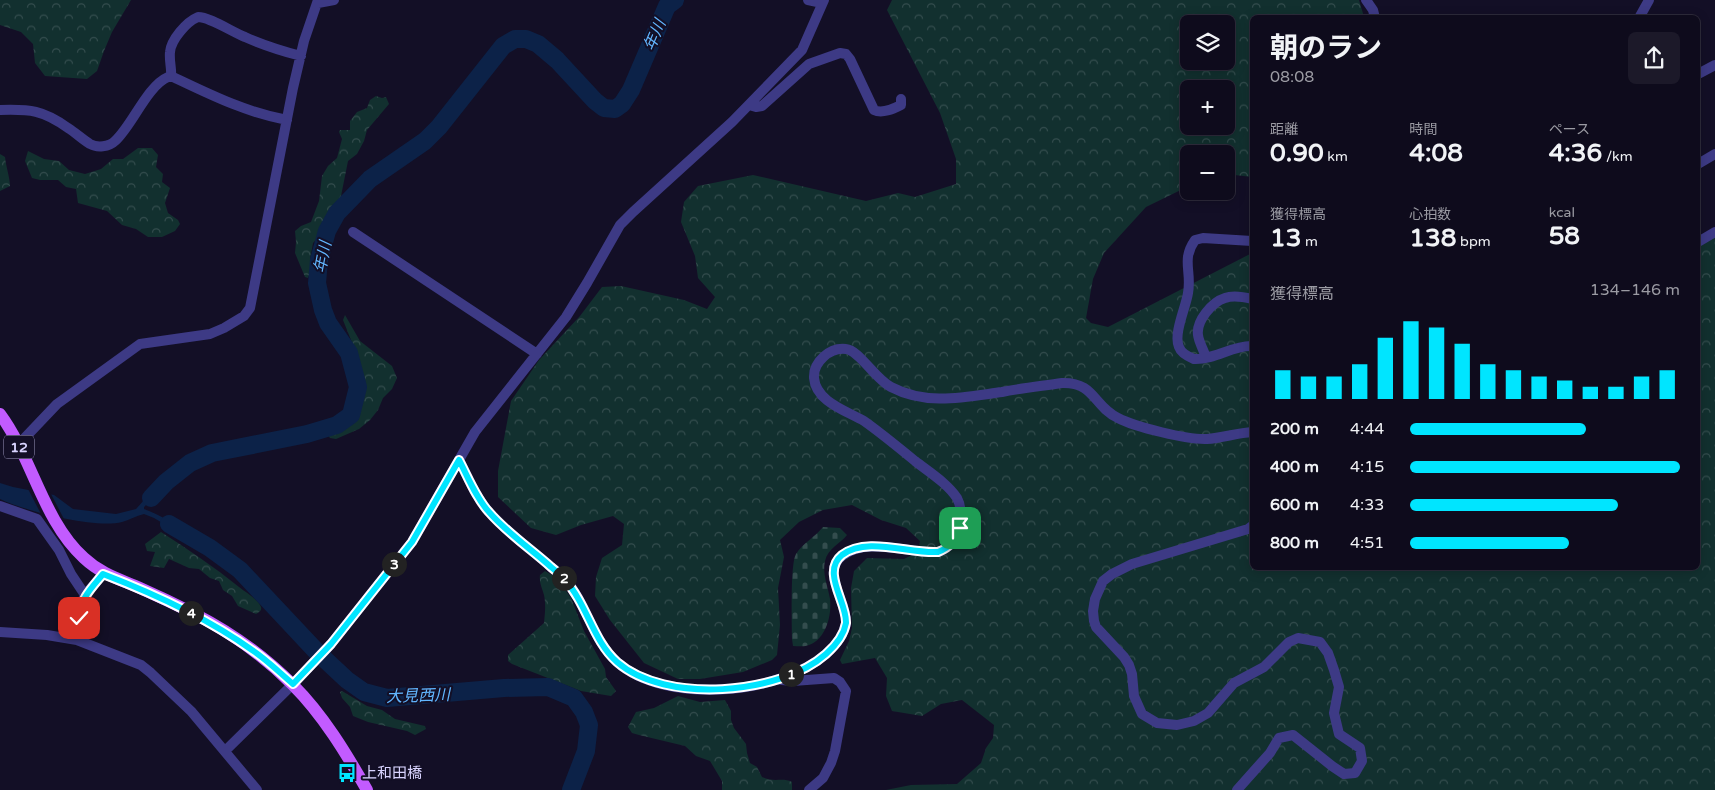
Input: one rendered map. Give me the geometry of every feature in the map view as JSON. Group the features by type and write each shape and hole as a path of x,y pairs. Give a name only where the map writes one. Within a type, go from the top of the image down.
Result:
{"main road":[{"name":"12","path":"0,414 18,445 56,521 74,549 103,574 140,588 196,615 254,651 293,684 322,719 367,790"}],"street":[{"path":"18,445 57,404 140,344 210,334 244,316 250,308 301,56 318,1 334,0"},
{"path":"225,751 331,644 412,542 475,432 491,414 571,308 620,225 632,212 678,173 802,50 823,1 808,0"},
{"path":"1366,0 1374,15"},
{"path":"1641,15 1649,0"},
{"path":"171,77 170,50 173,43 186,27 198,17 205,18 267,46 301,56"},
{"path":"749,104 756,107 762,106 809,64 840,53 846,54 850,59 874,110 881,112 896,108 901,105 901,99"},
{"path":"1700,73 1715,65"},
{"path":"0,110 32,110 63,124 93,146 104,146 116,141 157,85 163,79 171,77 223,101 268,116 287,120"},
{"path":"1700,163 1715,154"},
{"path":"353,232 537,354"},
{"path":"1700,241 1715,232"},
{"path":"1250,241 1203,238 1195,240 1188,249 1186,257 1190,281 1179,328 1178,347 1182,352 1194,359 1206,358 1250,346"},
{"path":"1206,358 1198,336 1200,322 1206,313 1224,298 1250,299"},
{"path":"459,460 488,511 565,579 605,650 617,662 633,674 669,687 698,689 753,687 781,680 813,664 839,640 846,623 844,608 834,579 835,567 841,556 851,550 864,546 938,552 946,549 952,543 960,528 960,504 951,491 876,430 830,402 817,388 814,379 815,371 819,362 831,352 846,348 854,350 873,373 890,387 927,398 958,399 1062,383 1073,383 1088,390 1106,411 1128,423 1205,439 1250,432"},
{"path":"0,506 37,519 60,550 71,574 85,595"},
{"path":"1237,790 1270,753 1279,738 1294,735 1344,774 1355,773 1362,761 1360,748 1338,734 1334,713 1338,687 1328,653 1320,642 1298,638 1289,642 1264,667 1234,683 1208,713 1194,721 1177,724 1157,723 1142,714 1134,696 1132,674 1129,665 1096,627 1093,611 1095,599 1103,581 1121,568 1250,528"},
{"path":"77,640 81,604 85,595 103,574"},
{"path":"0,632 48,635 77,640 141,665 191,711 257,790"},
{"path":"781,680 834,678 840,682 846,691 831,763 823,778 809,790"}],"green space":[{"path":"0,0 131,0 112,32 97,71 87,79 45,76 35,63 33,44 21,32 0,25"},
{"path":"892,0 1359,0 1363,15 1250,15 1250,177 1235,175 1235,145 1180,145 1180,190 1146,207 1104,253 1093,279 1086,318 1091,323 1108,327 1250,254 1250,570 1700,570 1700,242 1715,236 1715,790 886,790 911,785 957,784 981,763 986,748 993,738 994,725 962,700 941,704 922,716 892,711 886,696 887,678 875,658 842,664 840,660 849,641 852,628 851,588 854,571 867,558 904,559 918,552 920,541 906,528 881,520 852,505 823,510 799,522 780,540 784,557 778,588 780,625 777,655 772,660 743,672 700,679 678,679 644,663 610,620 595,596 596,577 602,558 622,545 624,524 613,516 581,525 556,535 531,528 498,497 498,471 511,401 539,360 580,316 602,287 621,286 684,300 707,309 715,297 698,278 695,256 681,222 684,202 698,186 753,175 866,201 898,193 915,197 956,184 956,159 940,113 887,10"},
{"path":"376,96 386,97 389,104 367,130 357,154 348,161 341,196 325,222 320,235 313,243 310,272 308,278 305,277 295,253 295,231 311,222 319,201 322,176 328,166 337,158 342,139 340,130 350,130 350,121 357,112 367,108 370,100"},
{"path":"138,148 152,148 158,155 156,167 163,174 162,182 170,188 165,203 168,213 178,220 180,224 175,231 162,237 148,237 136,229 122,225 107,211 78,203 76,189 66,187 58,180 32,178 25,161 28,151 44,159 59,161 69,170 85,174 101,169 113,159 123,159"},
{"path":"0,154 5,157 10,186 0,191"},
{"path":"345,315 360,341 392,366 397,378 392,389 383,398 378,410 370,420 359,429 336,439 330,438 327,434 337,430 355,417 363,401 364,387 353,345 343,320"},
{"path":"823,527 840,528 847,535 831,549 825,561 825,575 830,599 829,619 824,632 815,642 806,646 793,646 792,594 794,560 799,550"},
{"path":"161,532 201,558 253,598 260,605 261,611 256,614 238,606 232,596 223,590 219,581 210,578 199,569 189,568 169,559 164,568 150,566 155,552 147,551 145,544"},
{"path":"545,571 557,578 571,598 584,631 605,669 606,677 616,691 611,696 581,691 508,661 508,655 544,623 545,602 540,575"},
{"path":"342,691 367,706 382,710 395,719 425,726 426,729 415,735 353,716 350,707 342,698 340,692"},
{"path":"678,696 700,702 725,700 731,711 731,720 734,728 746,744 750,763 757,767 762,777 792,782 792,790 722,790 722,781 710,761 696,756 685,746 632,733 628,727 636,712 654,708"}],"water":[{"path":"166,480 169,483 144,509 162,517 190,535 188,538 144,514 122,522 110,524 95,523 60,518 26,509 0,499 0,483 54,495 73,509 116,514 136,509 154,489"}],"pier":[{"path":"27,487 50,492 65,521 42,516"}],"waterway":[{"name":"年川","path":"151,498 166,482 190,463 212,453 307,434 337,425 351,415 358,387 349,353 328,323 317,283 319,260 327,231 337,213 370,179 425,141 439,127 503,46 515,39 526,39 538,44 557,60 595,101 604,108 615,109 622,104 631,90 667,6 675,0"},
{"name":"大見西川","path":"169,524 210,548 240,570 317,652 347,680 364,692 387,698 504,688 548,687 574,698 584,712 589,725 586,751 571,790"}],"place":[{"name":"上和田橋","path":"347,773"}],"route":[{"path":"79,618 81,604 85,595 103,574 140,588 223,630 254,651 293,684 331,644 412,542 459,460 488,511 565,579 605,650 617,662 633,674 669,687 698,689 753,687 781,680 813,664 839,640 846,623 844,608 834,579 835,567 841,556 851,550 864,546 938,552 946,549 952,543 960,528"}]}
